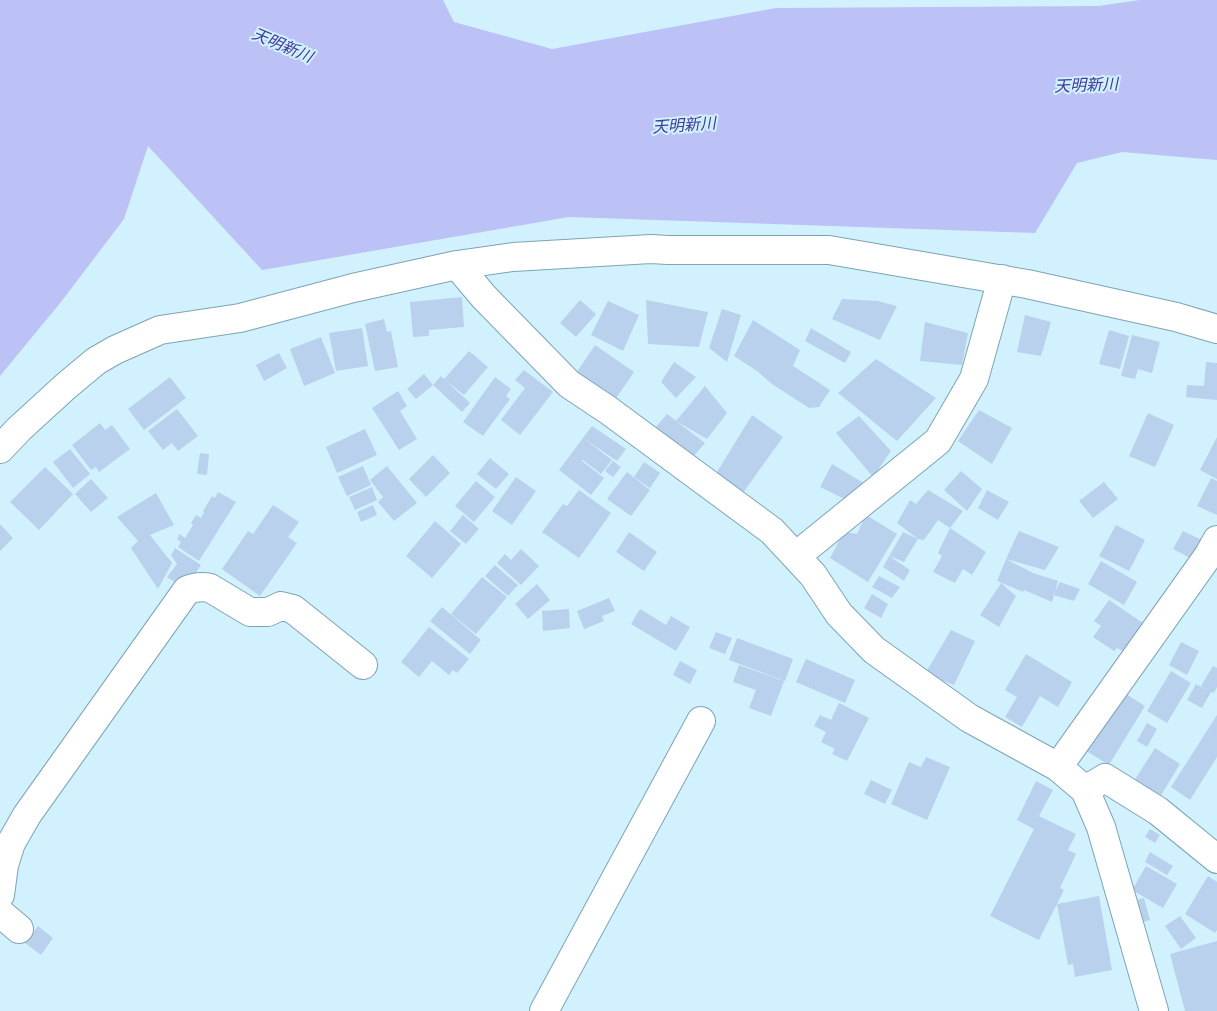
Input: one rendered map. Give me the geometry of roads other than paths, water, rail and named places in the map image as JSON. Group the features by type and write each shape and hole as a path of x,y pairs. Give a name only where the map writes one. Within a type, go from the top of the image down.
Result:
{"street":[{"path":"0,449 18,429 96,361 115,350 160,330 240,318 353,288 457,265 513,257 651,249 829,250 1027,284 1157,313 1217,329"},
{"path":"457,265 484,297 569,384 608,410 772,531 813,575 839,614 874,650 969,718 1058,767 1085,790 1101,828 1154,1011"},
{"path":"796,556 938,441 974,378 1002,280"},
{"path":"1058,767 1208,556 1217,540"},
{"path":"0,894 4,865 11,843 27,815 187,590 203,586 210,588 250,612 268,612 281,606 293,608 363,665"},
{"path":"544,1011 701,721"},
{"path":"1085,790 1105,778 1158,811 1217,859"}],"water":[{"name":"天明新川","path":"0,0 443,0 454,22 552,49 776,8 1098,6 1140,0 1217,0 1217,160 1122,152 1077,163 1035,233 569,217 262,270 148,146 124,219 61,302 0,376"}]}
